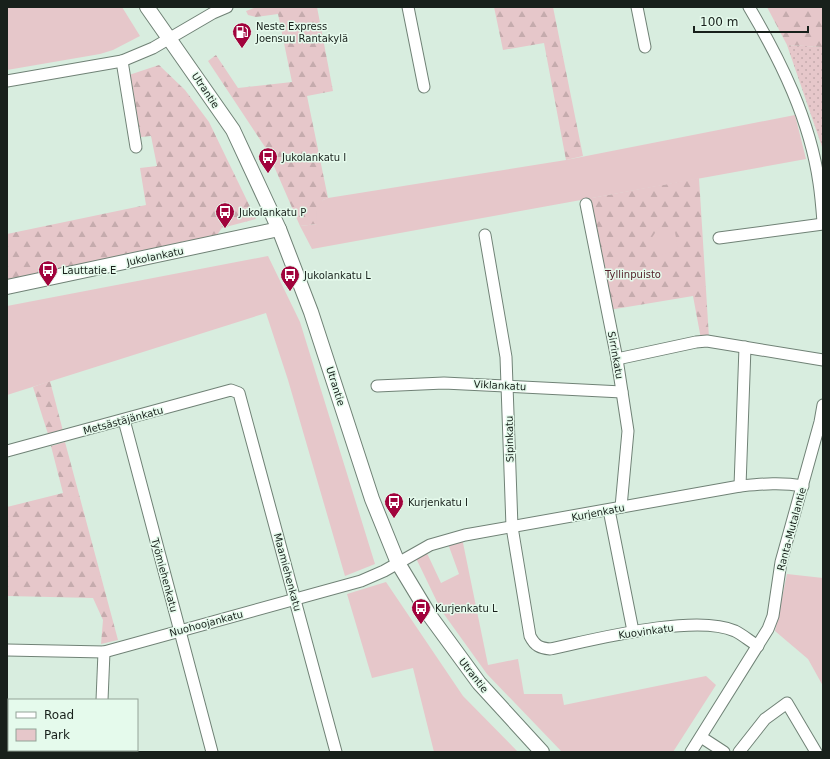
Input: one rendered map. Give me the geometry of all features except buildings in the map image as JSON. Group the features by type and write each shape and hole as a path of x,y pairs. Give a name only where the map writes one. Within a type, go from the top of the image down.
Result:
{"main road":[{"name":"Utrantie","path":"147,7 233,130 280,229 312,312 372,499 398,563 430,616 479,683 542,752"},
{"name":"Jukolankatu","path":"7,287 280,229"}],"street":[{"path":"7,81 122,61 153,48 213,13 227,7"},
{"path":"408,7 424,87"},
{"path":"637,7 644,47"},
{"path":"719,238 823,223 819,182 796,99 776,55 749,7"},
{"path":"122,61 136,147"},
{"name":"Sirrinkatu","path":"586,204 617,359 628,431 621,507"},
{"name":"Sipinkatu","path":"484,235 506,357 512,527 530,636 533,642"},
{"path":"617,359 696,342 745,347 823,360"},
{"path":"740,486 745,347"},
{"name":"Viklankatu","path":"377,386 444,383 508,385 622,392"},
{"name":"Metsästäjänkatu","path":"7,451 231,390 239,393"},
{"name":"Maamiehenkatu","path":"239,393 296,599 336,752"},
{"name":"Ranta-Mutalantie","path":"691,752 768,630 773,616 781,562 803,486 823,405"},
{"name":"Työmiehenkatu","path":"124,420 212,752"},
{"name":"Kurjenkatu","path":"398,563 430,545 465,535 740,486 769,483 803,486"},
{"path":"609,510 633,631"},
{"name":"Nuohoojankatu","path":"7,650 104,652 361,581 398,563"},
{"name":"Kuovinkatu","path":"533,642 540,648 550,649 633,631 693,626 721,627 735,631 758,646"},
{"path":"102,699 104,652"},
{"path":"739,752 765,719 787,703 816,752"},
{"path":"701,737 724,752"}],"green space":[{"path":"7,7 122,7 140,36 113,50 100,54 7,70"},
{"path":"257,7 317,7 333,91 307,96 328,198 323,200 317,224 300,226 267,150 208,61 216,55 238,88 292,82 278,14 256,17 248,15 246,11"},
{"path":"494,7 553,7 583,156 566,160 544,43 503,50"},
{"path":"767,7 823,7 823,47 787,45"},
{"path":"787,45 823,47 823,147 822,147"},
{"path":"159,65 185,90 209,122 256,219 222,228 214,239 7,285 7,234 146,205 140,168 157,166 151,136 141,137 129,75"},
{"path":"795,115 806,159 312,249 300,226 317,224 316,211 323,200 328,198 566,160"},
{"name":"Tyllinpuisto","path":"699,178 709,338 701,339 693,296 609,310 586,199"},
{"path":"659,227 675,232 678,250 662,255 647,245"},
{"path":"268,256 300,322 375,564 345,576 288,380 266,313 7,395 7,306"},
{"path":"50,381 63,431 48,434 33,387"},
{"path":"65,442 118,640 101,644 103,620 93,598 7,596 7,507 63,493 51,446"},
{"path":"462,538 488,665 518,659 524,694 562,694 564,705 706,676 716,685 673,752 562,752 487,674 441,610 414,554 425,549 441,583 459,574 447,541"},
{"path":"787,574 823,578 823,686 808,659 775,631"},
{"path":"386,582 463,696 518,752 434,752 413,668 372,678 347,594"}],"place":[{"name":"Neste Express Joensuu Rantakylä","path":"242,49"},
{"name":"Jukolankatu I","path":"268,174"},
{"name":"Jukolankatu P","path":"225,229"},
{"name":"Lauttatie E","path":"48,287"},
{"name":"Jukolankatu L","path":"290,292"},
{"name":"Kurjenkatu I","path":"394,519"},
{"name":"Kurjenkatu L","path":"421,625"}]}
